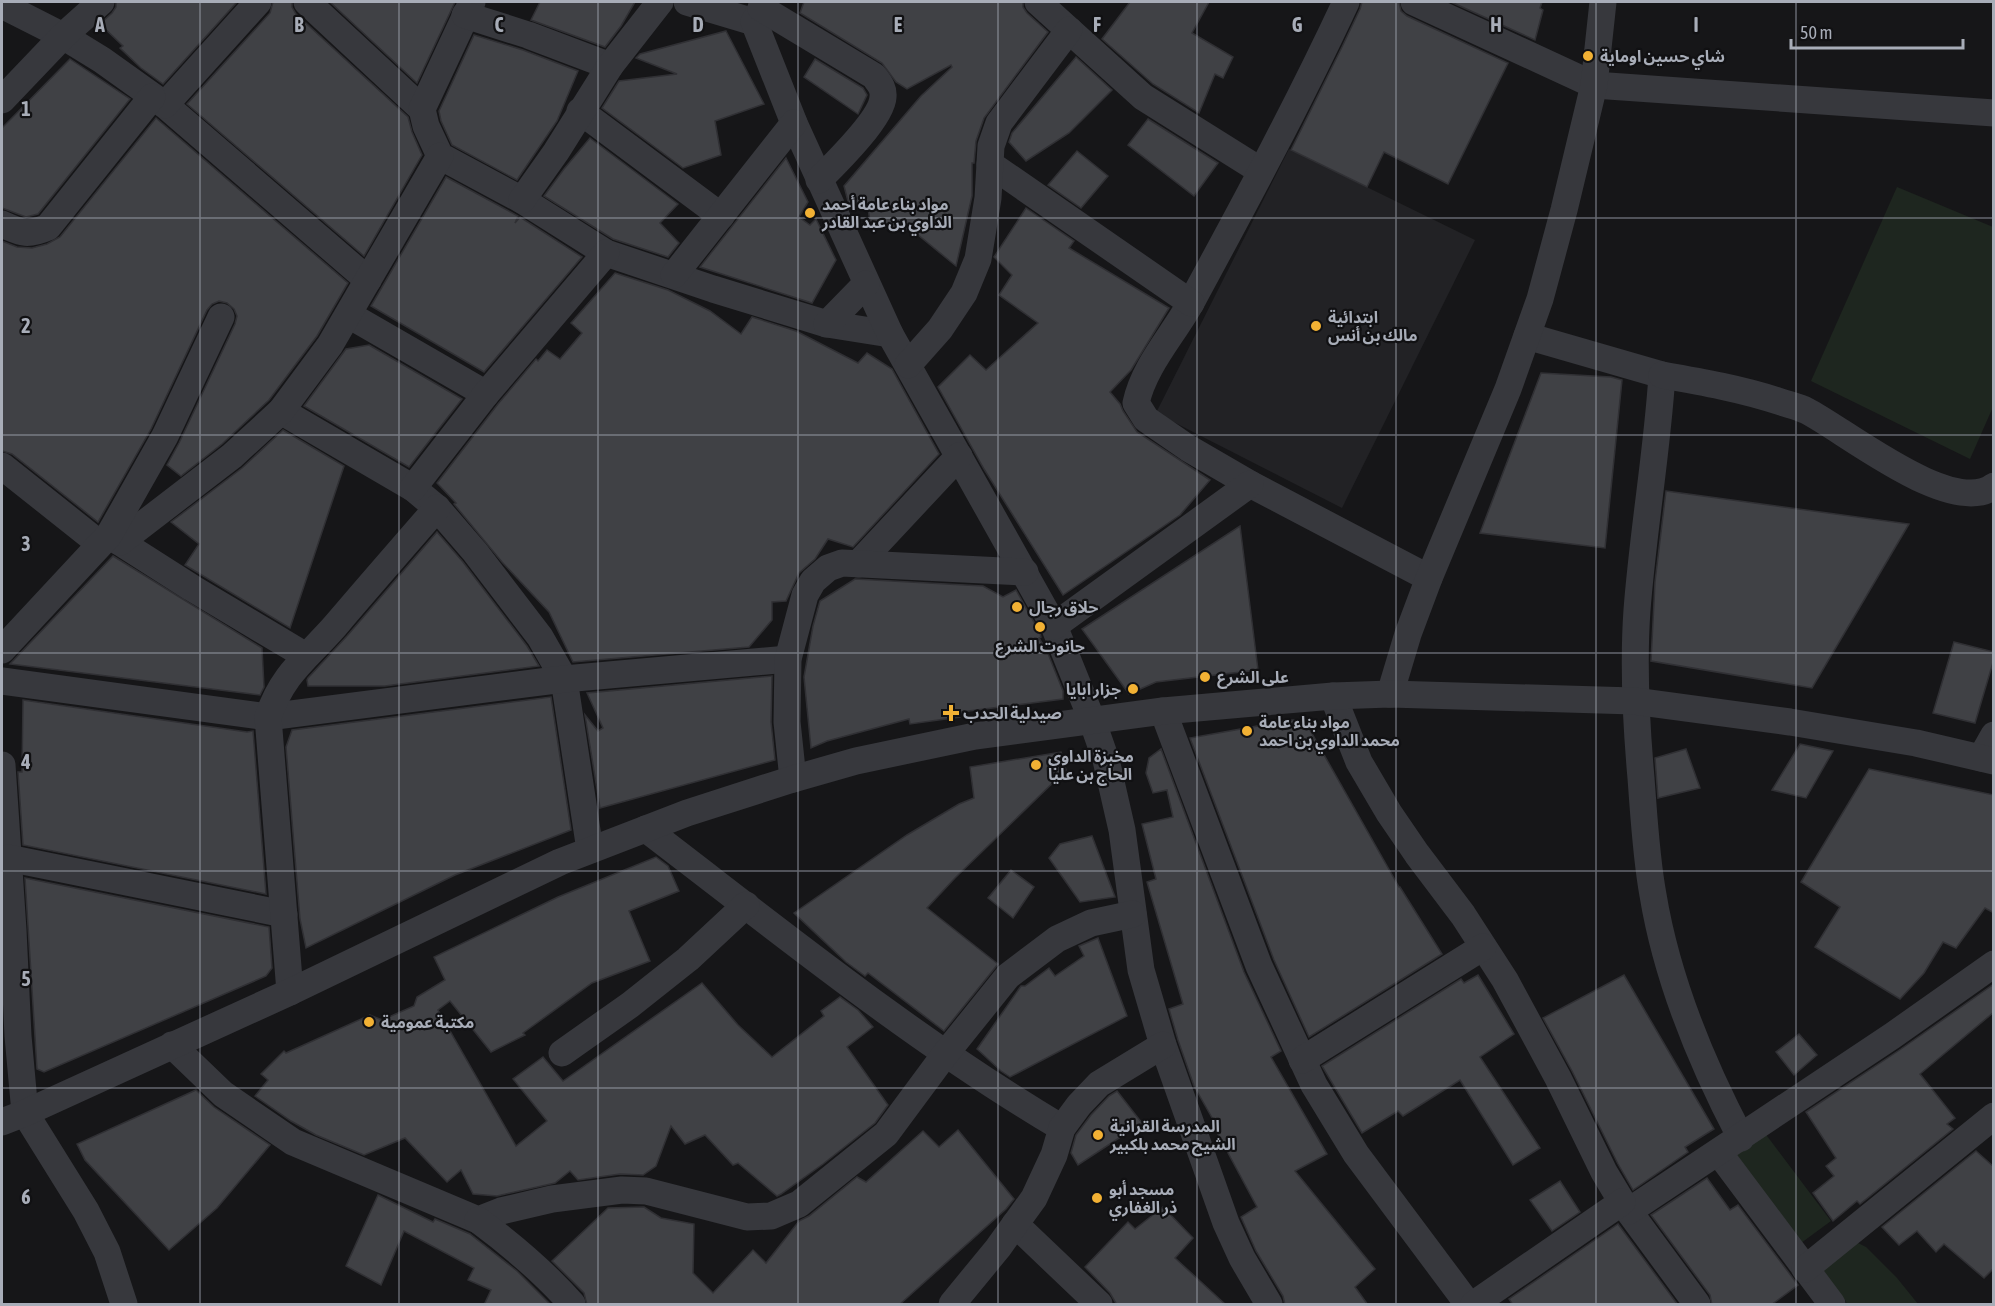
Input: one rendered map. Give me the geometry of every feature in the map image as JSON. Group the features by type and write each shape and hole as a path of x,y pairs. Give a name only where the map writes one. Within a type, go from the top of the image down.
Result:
{"street":[{"path":"2,100 63,36 101,2"},
{"path":"2,224 18,231 32,233 48,227 158,101 258,2"},
{"path":"307,2 422,109 426,126 440,156 522,200 606,252 713,290 827,324 890,334"},
{"path":"522,200 556,152 610,66 660,2"},
{"path":"687,2 760,10 874,76 882,86 884,99 873,120 819,180"},
{"path":"1038,2 1143,97 1261,171"},
{"path":"1346,2 1305,89 1191,303 1140,386 1136,403 1146,419 1188,448 1250,484 1429,578"},
{"path":"1414,2 1594,85 1994,113"},
{"path":"1390,694 1408,634 1429,578 1508,388 1540,299 1594,85 1603,2"},
{"path":"2,5 63,36 102,60 158,101 368,280"},
{"path":"422,109 468,8 528,35 610,66"},
{"path":"760,10 794,123 866,284 890,334 1054,626 1092,720 1106,760 1122,830 1141,970 1163,1046 1226,1223 1242,1258 1268,1304"},
{"path":"908,365 940,329 964,293 978,259 988,198 991,146 999,123 1069,30"},
{"path":"580,111 721,216"},
{"path":"674,275 794,123"},
{"path":"2,650 109,540 232,456 281,411 330,345 349,315 440,156"},
{"path":"990,164 1191,303"},
{"path":"413,488 486,393 606,252"},
{"path":"827,324 866,284"},
{"path":"349,315 486,393"},
{"path":"109,540 165,436 221,317"},
{"path":"1527,336 1662,375 1750,391 1807,411 1852,441 1919,479 1963,494 1988,490 1994,486"},
{"path":"1662,375 1637,611 1634,701 1652,895 1669,964 1701,1055 1741,1138"},
{"path":"281,411 413,488 437,508 513,599 540,636 564,679 590,850"},
{"path":"858,564 959,456"},
{"path":"2,466 109,540 306,656"},
{"path":"1054,626 1250,484"},
{"path":"290,992 268,717 275,697 289,674 437,508"},
{"path":"792,779 788,722 788,659 805,595 813,581 828,568 842,563 1025,573"},
{"path":"2,681 268,717 564,679 788,659"},
{"path":"13,1118 290,992 560,862 590,850 687,813 792,779 856,761 975,736 1163,711 1333,696 1390,694 1634,701 1916,742 1987,760 1994,735"},
{"path":"1333,696 1359,762 1389,813 1484,946 1511,990 1558,1078 1604,1172 1625,1207 1697,1305"},
{"path":"1163,711 1259,966 1314,1085 1356,1154 1468,1305"},
{"path":"2,765 18,1036 13,1118 86,1211 107,1252 124,1305"},
{"path":"646,828 946,1053 999,1091 1062,1128"},
{"path":"8,858 284,914"},
{"path":"561,1053 630,1005 688,959 746,905"},
{"path":"478,1220 501,1211 552,1199 622,1190 646,1191 747,1217 771,1216 799,1204 886,1134 946,1053 1008,976 1057,939 1091,923 1133,914"},
{"path":"1302,1060 1484,946"},
{"path":"1474,1305 1625,1207 1719,1153 1994,964"},
{"path":"172,1045 223,1094 293,1142 478,1220 548,1277 572,1305"},
{"path":"951,1305 1034,1198 1054,1155 1062,1128 1079,1105 1099,1084 1163,1046"},
{"path":"1804,1269 1989,1129"},
{"path":"1719,1153 1832,1305"},
{"path":"1016,1224 1099,1305"}],"shaded area":[{"name":"ابتدائية مالك بن أنس","path":"1289,149 1475,240 1342,508 1156,413"},
{"path":"1897,187 1993,227 1993,407 1970,459 1811,381"},
{"path":"1761,1128 1831,1221 1797,1246 1729,1153"},
{"path":"1848,1238 1866,1247 1897,1278 1918,1304 1847,1304 1828,1288 1816,1265"}],"building":[{"path":"116,2 237,2 163,84 141,68 120,48 123,46 100,24 112,13"},
{"path":"273,2 292,2 296,14 408,117 422,155 364,256 187,104 270,13"},
{"path":"330,2 455,2 417,83"},
{"path":"540,2 635,2 605,47 531,20"},
{"path":"804,2 1023,2 1027,13 1048,32 984,118 976,141 974,163 972,163 972,196 956,266 912,230 871,227 868,209 850,209 844,186 921,96 952,67 951,65 907,89 896,82 882,63 800,13"},
{"path":"1130,2 1209,2 1192,33 1233,57 1223,78 1215,74 1199,113 1153,84 1102,39"},
{"path":"1362,2 1399,2 1401,11 1407,16 1508,63 1448,184 1384,152 1367,187 1291,150"},
{"path":"1451,2 1542,2 1540,8 1543,10 1535,40"},
{"path":"726,31 764,104 715,121 721,155 683,168 602,108 619,81 677,74 636,58 640,54"},
{"path":"474,35 523,50 578,71 557,121 517,180 452,145 441,121 439,111"},
{"path":"1076,57 1112,90 1069,133 1026,161 1009,142 1012,133"},
{"path":"70,59 130,99 38,214 26,217 2,208 2,128"},
{"path":"815,59 863,88 867,95 858,114 804,77"},
{"path":"156,118 348,283 317,336 269,400 222,444 181,476 167,465 237,316 234,309 227,303 219,301 212,304 207,310 151,429 98,522 12,454 2,451 2,241 17,247 32,248 60,237"},
{"path":"1148,119 1218,163 1194,196 1128,145"},
{"path":"590,138 678,204 660,223 679,243 668,257 613,239 544,196"},
{"path":"1077,151 1108,176 1081,208 1048,185"},
{"path":"786,158 808,202 799,217 810,225 816,219 836,260 812,303 700,267"},
{"path":"446,177 518,216 515,223 520,217 582,257 484,372 371,306"},
{"path":"1026,208 1074,241 1069,248 1169,308 1131,370 1110,392 1137,432 1210,480 1180,515 1063,595 984,469 938,387 970,355 986,370 1038,323 999,295 1012,275 994,257"},
{"path":"615,273 668,290 710,311 741,334 752,317 796,331 858,363 867,353 892,369 939,454 853,547 828,539 815,559 799,573 786,601 772,602 772,620 749,647 573,662 549,612 502,562 454,504 456,503 437,483 536,359 538,361 547,350 560,359 582,333 571,323"},
{"path":"369,345 462,399 409,467 304,406 346,349"},
{"path":"1541,373 1611,377 1622,380 1605,548 1480,533"},
{"path":"283,430 344,466 290,628 185,565 199,544 171,522 242,468"},
{"path":"1666,491 1909,524 1812,688 1651,661 1655,582"},
{"path":"1240,526 1258,670 1156,682 1129,694 1082,629"},
{"path":"437,532 463,562 527,646 539,666 385,686 308,686 308,678"},
{"path":"113,556 262,648 264,687 260,695 10,664"},
{"path":"855,579 983,586 1003,597 1016,590 1040,633 1039,638 1047,651 1063,691 1063,699 961,712 960,717 910,724 909,719 827,741 811,748 804,677 813,626 820,601"},
{"path":"1954,642 1994,652 1994,659 1975,723 1933,713"},
{"path":"772,676 771,722 775,760 600,808 585,715 598,731 603,728 587,693"},
{"path":"551,697 571,830 455,875 306,948 300,919 286,747 292,730"},
{"path":"23,700 253,731 266,894 23,845 18,772 22,772"},
{"path":"1291,720 1306,723 1399,887 1442,954 1309,1037 1274,960 1190,738"},
{"path":"1800,744 1833,751 1806,798 1772,790"},
{"path":"1161,749 1244,972 1281,1051 1271,1057 1327,1154 1295,1171 1375,1269 1355,1287 1368,1305 1285,1305 1283,1296 1256,1251 1241,1217 1257,1207 1194,1086 1178,1040 1169,1009 1183,1004 1147,882 1156,879 1142,824 1173,817 1167,790 1153,793 1146,773 1149,758"},
{"path":"1686,749 1700,788 1658,798 1655,758"},
{"path":"1061,752 1066,770 927,908 998,964 944,1031 868,973 865,976 846,962 794,913 907,835 959,804 974,798 970,767"},
{"path":"1869,769 1994,795 1994,913 1985,908 1956,948 1943,942 1924,973 1900,999 1815,947 1840,907 1801,882"},
{"path":"1092,836 1115,897 1080,902 1049,858 1060,844"},
{"path":"656,857 668,866 679,891 629,911 650,961 592,983 523,1033 525,1035 491,1052 450,1001 438,1010 516,1146 547,1121 513,1079 543,1057 563,1081 702,983 738,1025 772,1057 824,1016 821,1011 840,997 858,1010 873,1027 847,1047 888,1105 875,1123 781,1194 777,1196 738,1163 733,1165 705,1135 685,1144 671,1126 656,1166 643,1175 620,1174 578,1180 570,1171 555,1183 497,1196 473,1194 461,1170 447,1182 405,1138 364,1155 316,1135 255,1096 268,1080 261,1074 284,1051 286,1053 370,1015 382,1020 414,1006 417,997 445,980 434,957 558,897"},
{"path":"1011,870 1034,887 1013,918 988,898"},
{"path":"25,878 269,927 272,968 266,976 44,1072 37,1069"},
{"path":"1098,938 1127,1016 1010,1077 1001,1071 977,1049 1021,986 1025,986 1049,968 1055,976 1084,956 1079,946"},
{"path":"1478,975 1514,1034 1480,1057 1540,1148 1513,1165 1460,1080 1403,1116 1398,1111 1362,1133 1322,1066 1461,979 1464,983"},
{"path":"1624,975 1714,1129 1685,1147 1688,1152 1633,1190 1543,1018"},
{"path":"1994,984 1994,1012 1920,1074 1955,1118 1947,1124 1953,1129 1860,1204 1857,1201 1833,1221 1813,1193 1834,1176 1826,1166 1836,1158 1806,1112"},
{"path":"1799,1034 1817,1055 1794,1075 1776,1052"},
{"path":"196,1090 214,1107 270,1145 217,1208 169,1250 85,1160 77,1144"},
{"name":"المدرسة القرانية الشيح محمد بلكبير","path":"1117,1091 1142,1123 1078,1165 1071,1153 1076,1135 1091,1115"},
{"path":"958,1130 1014,1199 1006,1209 899,1305 587,1305 584,1293 552,1261 608,1208 644,1207 661,1218 694,1224 693,1273 713,1293 753,1250 766,1263 799,1221 809,1216 857,1177 866,1182 923,1131 939,1147"},
{"path":"1976,1151 1994,1167 1994,1268 1984,1278 1944,1244 1936,1252 1917,1231 1899,1245 1882,1227"},
{"path":"1707,1178 1730,1210 1738,1205 1798,1285 1771,1305 1712,1305 1710,1295 1651,1215"},
{"path":"1560,1181 1580,1212 1552,1231 1530,1200"},
{"path":"378,1195 433,1222 435,1219 470,1234 517,1271 551,1305 484,1305 491,1290 468,1280 474,1268 404,1231 381,1285 346,1266"},
{"path":"1163,1207 1193,1238 1175,1258 1226,1305 1117,1305 1110,1293 1085,1267 1128,1222 1135,1229"},
{"path":"1618,1224 1678,1305 1513,1305 1509,1299"}],"place":[{"name":"شاي حسين اوماية","path":"1588,56"},
{"name":"مواد بناء عامة أحمد الداوي بن عبد القادر","path":"810,213"},
{"name":"ابتدائية مالك بن أنس","path":"1316,326"},
{"name":"حلاق رجال","path":"1017,607"},
{"name":"حانوت الشرع","path":"1040,627"},
{"name":"على الشرع","path":"1205,677"},
{"name":"جزار ابايا","path":"1133,689"},
{"name":"صيدلية الحدب","path":"951,713"},
{"name":"مواد بناء عامة محمد الداوي بن احمد","path":"1247,731"},
{"name":"مخبزة الداوي الحاج بن عليا","path":"1036,765"},
{"name":"مكتبة عمومية","path":"369,1022"},
{"name":"المدرسة القرانية الشيح محمد بلكبير","path":"1098,1135"},
{"name":"مسجد أبو ذر الغفاري","path":"1097,1198"}]}
